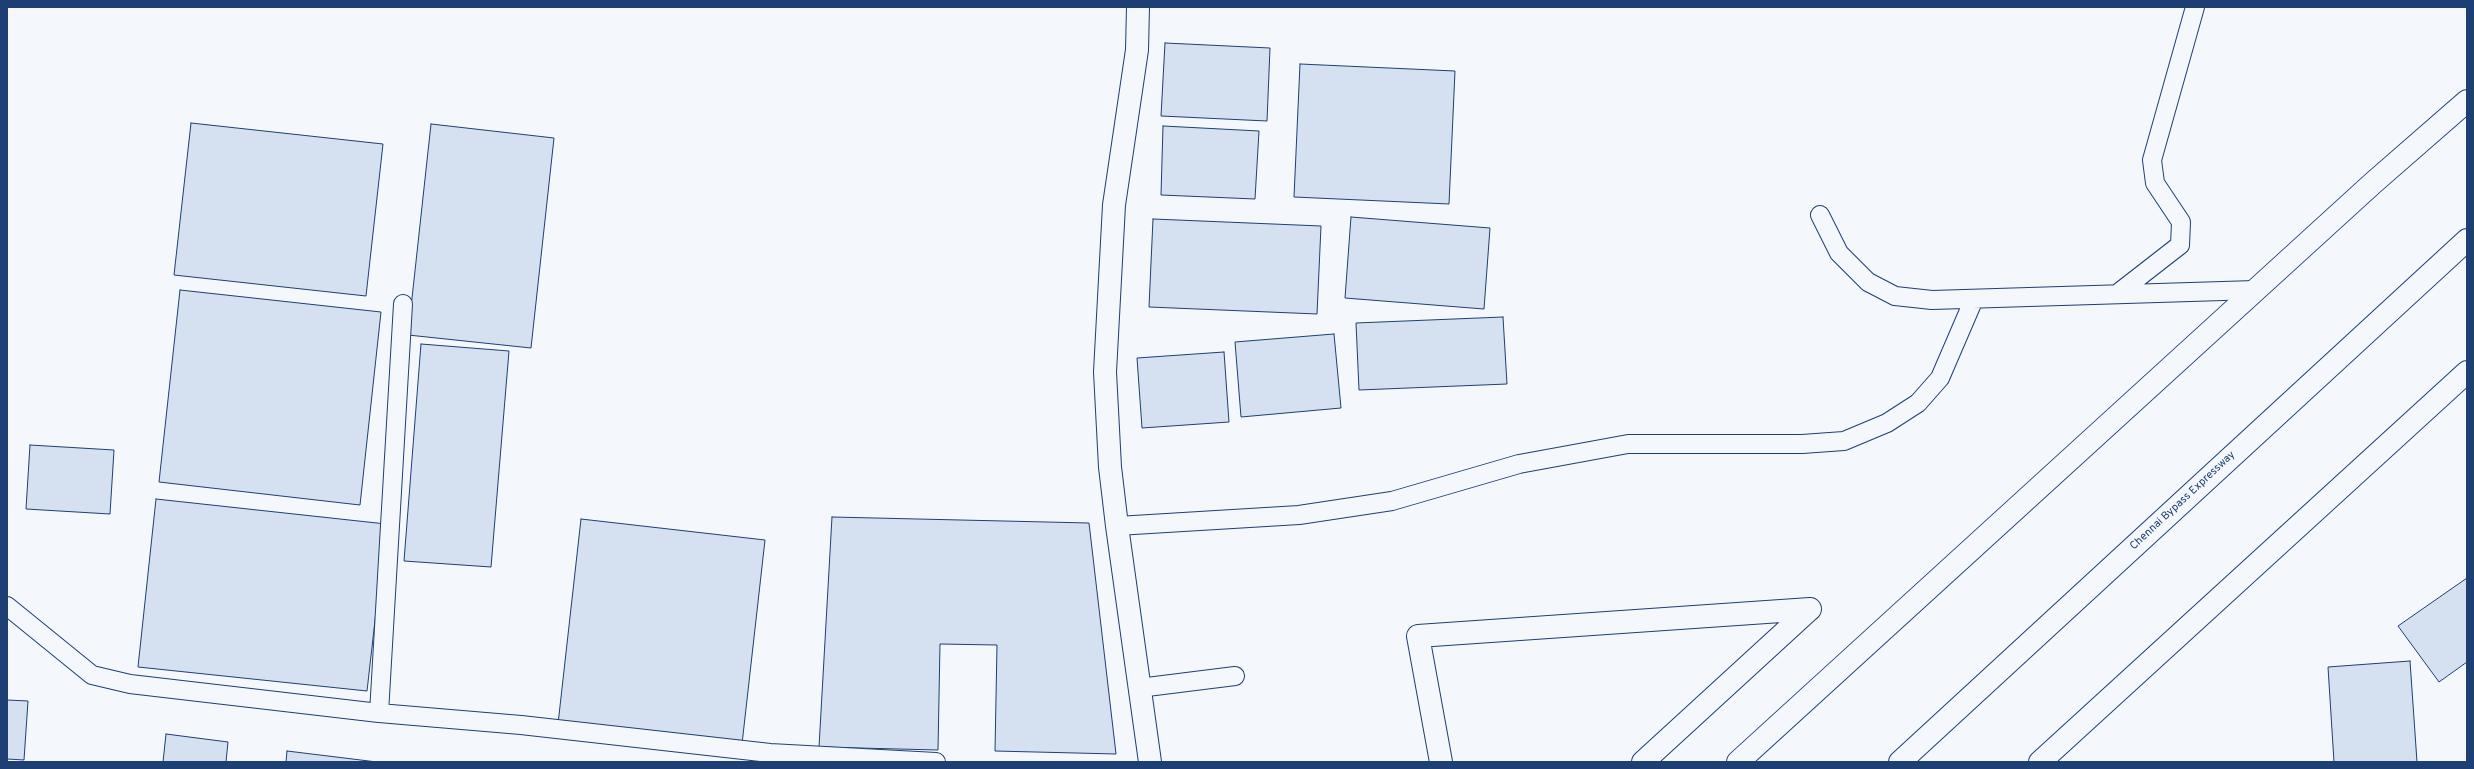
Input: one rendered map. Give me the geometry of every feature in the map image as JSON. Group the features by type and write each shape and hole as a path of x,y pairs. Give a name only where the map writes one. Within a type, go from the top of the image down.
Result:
{"main road":[{"path":"1138,7 1137,50 1114,205 1105,372 1110,468 1150,762"},
{"path":"1738,762 2255,290 2467,101"},
{"name":"Chennai Bypass Expressway","path":"1900,762 2467,240"},
{"path":"2040,762 2467,372"},
{"path":"1441,762 1418,636 1810,610 1643,762"}],"lane":[{"path":"2117,294 2180,245 2181,222 2155,183 2152,160 2195,7"},
{"path":"1820,215 1839,254 1868,282 1895,296 1932,300 2255,290"},
{"path":"1117,526 1299,515 1392,501 1519,464 1628,444 1802,444 1844,441 1887,423 1918,403 1940,378 1974,299"},
{"path":"379,713 403,304"},
{"path":"7,606 92,675 130,684 379,713 521,725 770,753 936,762"},
{"path":"1140,688 1235,676"}],"building":[{"path":"1165,43 1270,48 1267,121 1161,116"},
{"path":"1300,64 1455,71 1449,204 1294,197"},
{"path":"191,123 383,144 366,296 174,275"},
{"path":"431,124 554,138 531,348 408,335"},
{"path":"1163,126 1259,131 1255,199 1161,195"},
{"path":"1351,217 1490,228 1484,309 1345,298"},
{"path":"1153,219 1321,226 1317,314 1149,307"},
{"path":"180,290 381,312 360,505 159,482"},
{"path":"1503,317 1507,384 1359,390 1356,323"},
{"path":"1334,334 1341,408 1241,417 1235,342"},
{"path":"421,344 509,351 491,567 404,561"},
{"path":"1224,352 1229,422 1142,428 1137,358"},
{"path":"30,445 114,450 110,514 26,509"},
{"path":"156,499 386,524 367,691 138,667"},
{"path":"832,517 1089,523 1116,754 995,751 997,645 940,644 938,750 819,747"},
{"path":"581,519 765,540 742,744 558,724"},
{"path":"2467,578 2467,662 2439,682 2398,626"},
{"path":"2410,661 2417,762 2334,762 2328,667"},
{"path":"7,700 28,701 24,760 7,759"},
{"path":"166,734 228,742 226,762 163,762"},
{"path":"287,751 377,762 286,762"}]}
